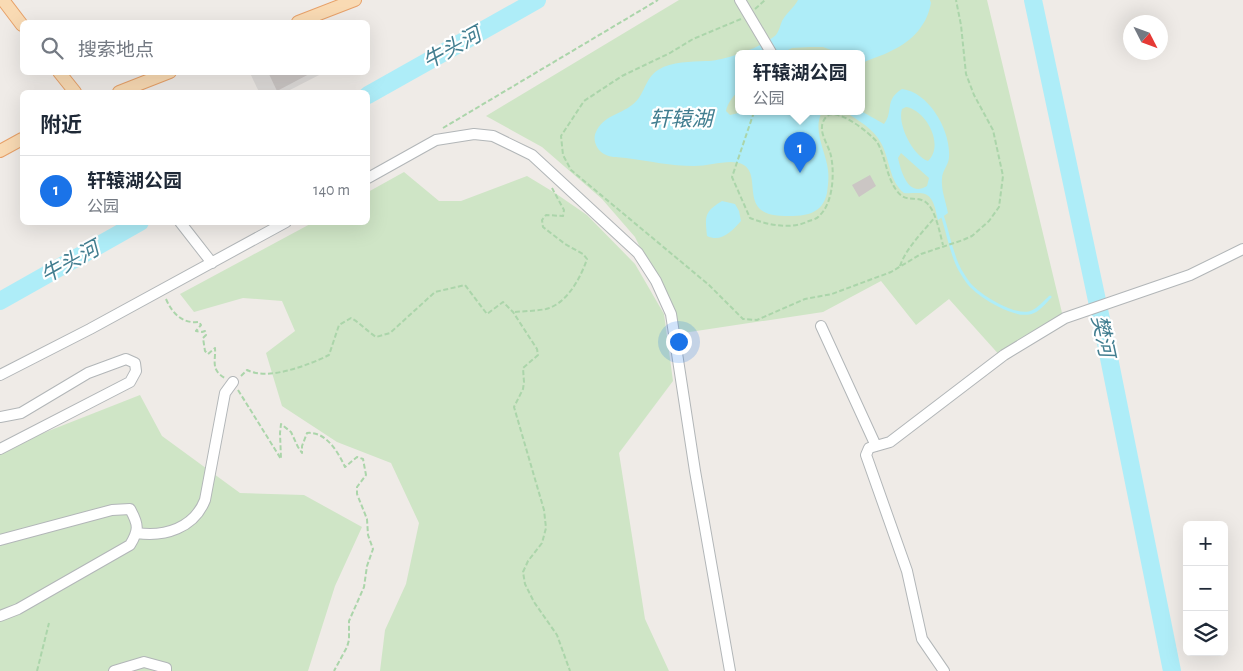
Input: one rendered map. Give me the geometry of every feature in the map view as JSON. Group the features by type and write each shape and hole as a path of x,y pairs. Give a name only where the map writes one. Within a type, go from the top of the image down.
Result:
{"main road":[{"path":"3,0 20,22"},
{"path":"303,20 355,0"},
{"path":"61,75 73,90"},
{"path":"124,90 162,75"},
{"path":"0,151 20,140"}],"street":[{"path":"740,0 770,50"},
{"path":"370,177 436,140 474,134 493,136 532,155 638,253 656,281 671,314 695,471 730,671"},
{"path":"182,225 212,263"},
{"path":"0,375 281,225"},
{"path":"944,671 922,638 907,571 866,455 869,448 890,442 1004,355 1065,318 1190,275 1243,249"},
{"path":"821,326 876,446"},
{"path":"0,418 21,413 88,372 126,359 135,363 136,371 130,382 0,449"},
{"path":"137,533 151,535 173,530 189,523 201,510 205,500 225,393 233,382"},
{"path":"0,540 112,510 130,509 137,521 137,533 130,545 18,609 0,616"},
{"path":"114,671 144,662 166,668 166,671"}],"path":[{"path":"436,140 439,131 658,0"},
{"path":"765,0 749,15 693,39 670,53 622,76 584,101 561,136 563,155 571,170 710,285 743,319 757,320 805,299 832,294 891,272 921,254 964,240 990,221 999,207 1003,176 993,130 974,95 966,74 961,25 956,0"},
{"path":"753,115 737,167 732,177 750,218 766,225 786,226 804,224 819,217 827,207 833,181 830,153 822,127 827,115"},
{"path":"840,115 847,118 876,142 892,184 897,192 907,199 924,201 933,210 945,246"},
{"path":"514,312 546,309 560,302 578,281 587,259 583,254 565,244 543,227 542,220 546,215 562,216 564,210 550,184 557,179"},
{"path":"900,267 902,259 935,218"},
{"path":"233,382 247,370 255,374 283,372 314,363 329,355 339,325 351,318 359,322 376,337 390,333 435,292 465,285 487,314 503,302 514,312 537,349 538,355 523,368 523,389 514,408 544,510 546,528 542,543 528,561 523,572 524,584 557,635 570,671"},
{"path":"162,290 174,314 180,319 199,322 201,325 196,331 205,331 206,335 203,338 205,351 208,354 214,348 213,358 215,367 221,375 233,382 281,460 281,424 291,432 302,453 304,438 307,433 313,432 321,436 338,452 345,467 357,456 363,459 366,475 357,487 357,494 367,519 368,535 373,549 367,566 364,587 349,621 347,647 334,671"},
{"path":"36,671 50,623"}],"shaded area":[{"path":"251,75 319,75 290,90 258,90"}],"green space":[{"path":"679,0 987,0 1063,317 1002,358 949,299 916,325 881,281 823,312 683,333 671,322 666,301 635,237 602,199 542,147 486,116"},
{"path":"404,172 439,201 461,201 527,176 587,215 635,264 664,314 673,381 619,453 645,619 669,671 380,671 385,630 406,584 419,523 391,463 337,442 282,406 266,353 295,331 282,301 243,298 194,312 180,294 308,225 370,225 370,191"},
{"path":"140,395 162,436 240,493 304,495 362,527 335,586 308,671 0,671 0,450"}],"water":[{"name":"轩辕湖","path":"798,0 930,0 931,3 921,28 909,40 887,53 865,62 865,50 831,50 823,47 810,47 788,50 748,50 770,40 776,35 782,21"},
{"name":"轩辕湖","path":"735,55 735,95 726,111 730,115 821,115 818,126 828,170 827,193 821,206 812,213 786,216 769,214 759,208 755,200 749,171 743,165 731,162 699,166 677,165 612,157 599,150 595,135 599,127 607,119 636,101 650,78 658,70 675,63 723,59"},
{"path":"902,89 921,97 936,114 942,125 949,147 948,163 942,176 943,192 948,213 938,220 931,198 923,193 904,193 899,188 878,138 865,125 850,115 865,115 865,113 884,124 889,115 893,97","holes":["906,107 913,110 926,121 934,138 933,154 928,161 917,153 904,131 901,115 902,109","901,153 929,178 927,186 920,189 910,186 901,170 898,158"]},
{"path":"722,201 735,204 741,221 726,235 712,238 707,236 707,215 712,208"}],"building":[{"path":"269,75 307,75 279,90 277,90"},
{"path":"870,175 876,186 859,197 852,185"}],"waterway":[{"name":"牛头河","path":"370,94 537,0"},
{"name":"樊河","path":"1033,0 1105,338 1172,671"},
{"path":"942,215 957,264 970,284 982,295 1006,309 1022,313 1035,311 1050,297"},
{"name":"牛头河","path":"0,301 135,225"}],"place":[{"name":"轩辕湖公园","path":"800,173"}]}
